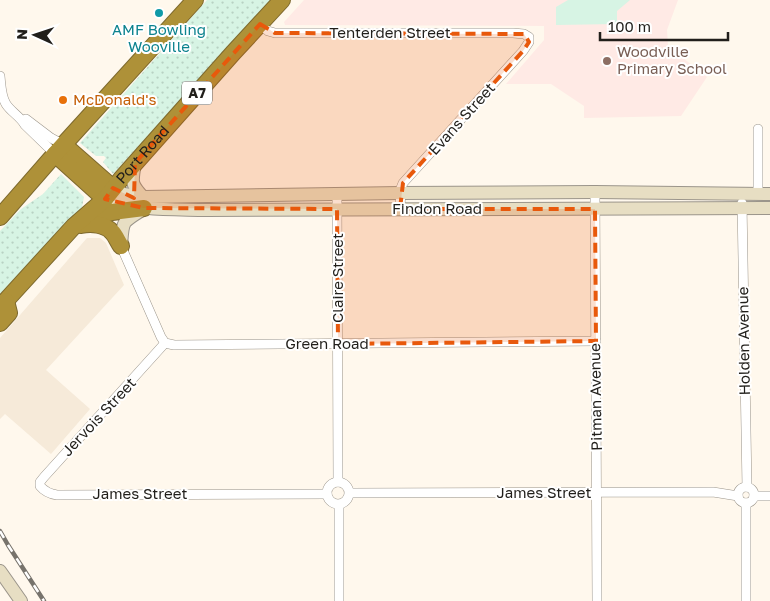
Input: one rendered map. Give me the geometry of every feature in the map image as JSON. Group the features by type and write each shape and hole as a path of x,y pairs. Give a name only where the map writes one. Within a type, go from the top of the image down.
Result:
{"highway":[{"path":"0,217 195,0"},
{"name":"Port Road","path":"3,304 74,226 109,194 282,0"},
{"path":"60,149 109,194"},
{"path":"74,226 107,213 143,203"},
{"path":"74,226 86,224 99,225 111,231 121,246"},
{"path":"0,323 8,313 3,304"}],"main road":[{"path":"121,246 122,226 143,203 134,187 135,163"},
{"name":"Findon Road","path":"109,194 122,205 337,194 595,192 764,194"},
{"name":"Findon Road","path":"143,203 206,210 770,208"},
{"path":"0,571 21,601"}],"street":[{"name":"Tenterden Street","path":"260,24 268,31 275,33 497,32 524,34"},
{"name":"Evans Street","path":"400,193 403,183 524,51 530,42 529,37 524,34"},
{"path":"0,76 5,103 25,124 60,149"},
{"path":"758,129 764,194"},
{"name":"Pitman Avenue","path":"595,192 597,601"},
{"path":"400,193 400,209"},
{"name":"Claire Street","path":"337,194 338,482"},
{"name":"Holden Avenue","path":"742,194 747,487"},
{"path":"121,246 165,343"},
{"name":"Green Road","path":"165,343 174,345 596,341"},
{"name":"Jervois Street","path":"44,491 40,486 40,482 44,477 165,343"},
{"path":"338,482 345,484 350,493 348,500 339,505 329,500 327,494 331,484 338,482"},
{"path":"747,487 752,490 754,496 752,502 746,503 740,501 738,496 741,490 747,487"},
{"name":"James Street","path":"44,491 57,495 327,494"},
{"name":"James Street","path":"350,493 713,492 738,496"},
{"path":"754,496 770,496"},
{"path":"746,503 746,601"},
{"path":"339,505 339,601"}],"highlighted area":[{"path":"260,24 275,33 524,34 529,42 523,51 403,183 400,209 595,209 596,341 338,344 337,209 144,208 105,199 113,188 134,198 135,163"}],"shaded area":[{"name":"Woodville Primary School","path":"304,0 678,0 667,30 668,46 707,77 681,116 584,118 584,106 551,84 506,84 544,40 544,26 285,25 284,22"},
{"path":"87,238 100,238 106,243 124,285 46,370 90,409 51,454 5,414 0,419 0,338"}],"green space":[{"path":"207,0 271,0 113,174 103,162 106,158 104,156 96,156 80,143"},
{"path":"568,0 630,0 617,11 617,24 556,25 556,7"},
{"path":"61,174 84,197 82,207 0,294 0,231 21,209 43,194"}],"railway":[{"path":"0,531 44,601"}],"place":[{"name":"AMF Bowling Wooville","path":"159,13"},
{"name":"Woodville Primary School","path":"607,61"},
{"name":"McDonald's","path":"63,100"}]}
